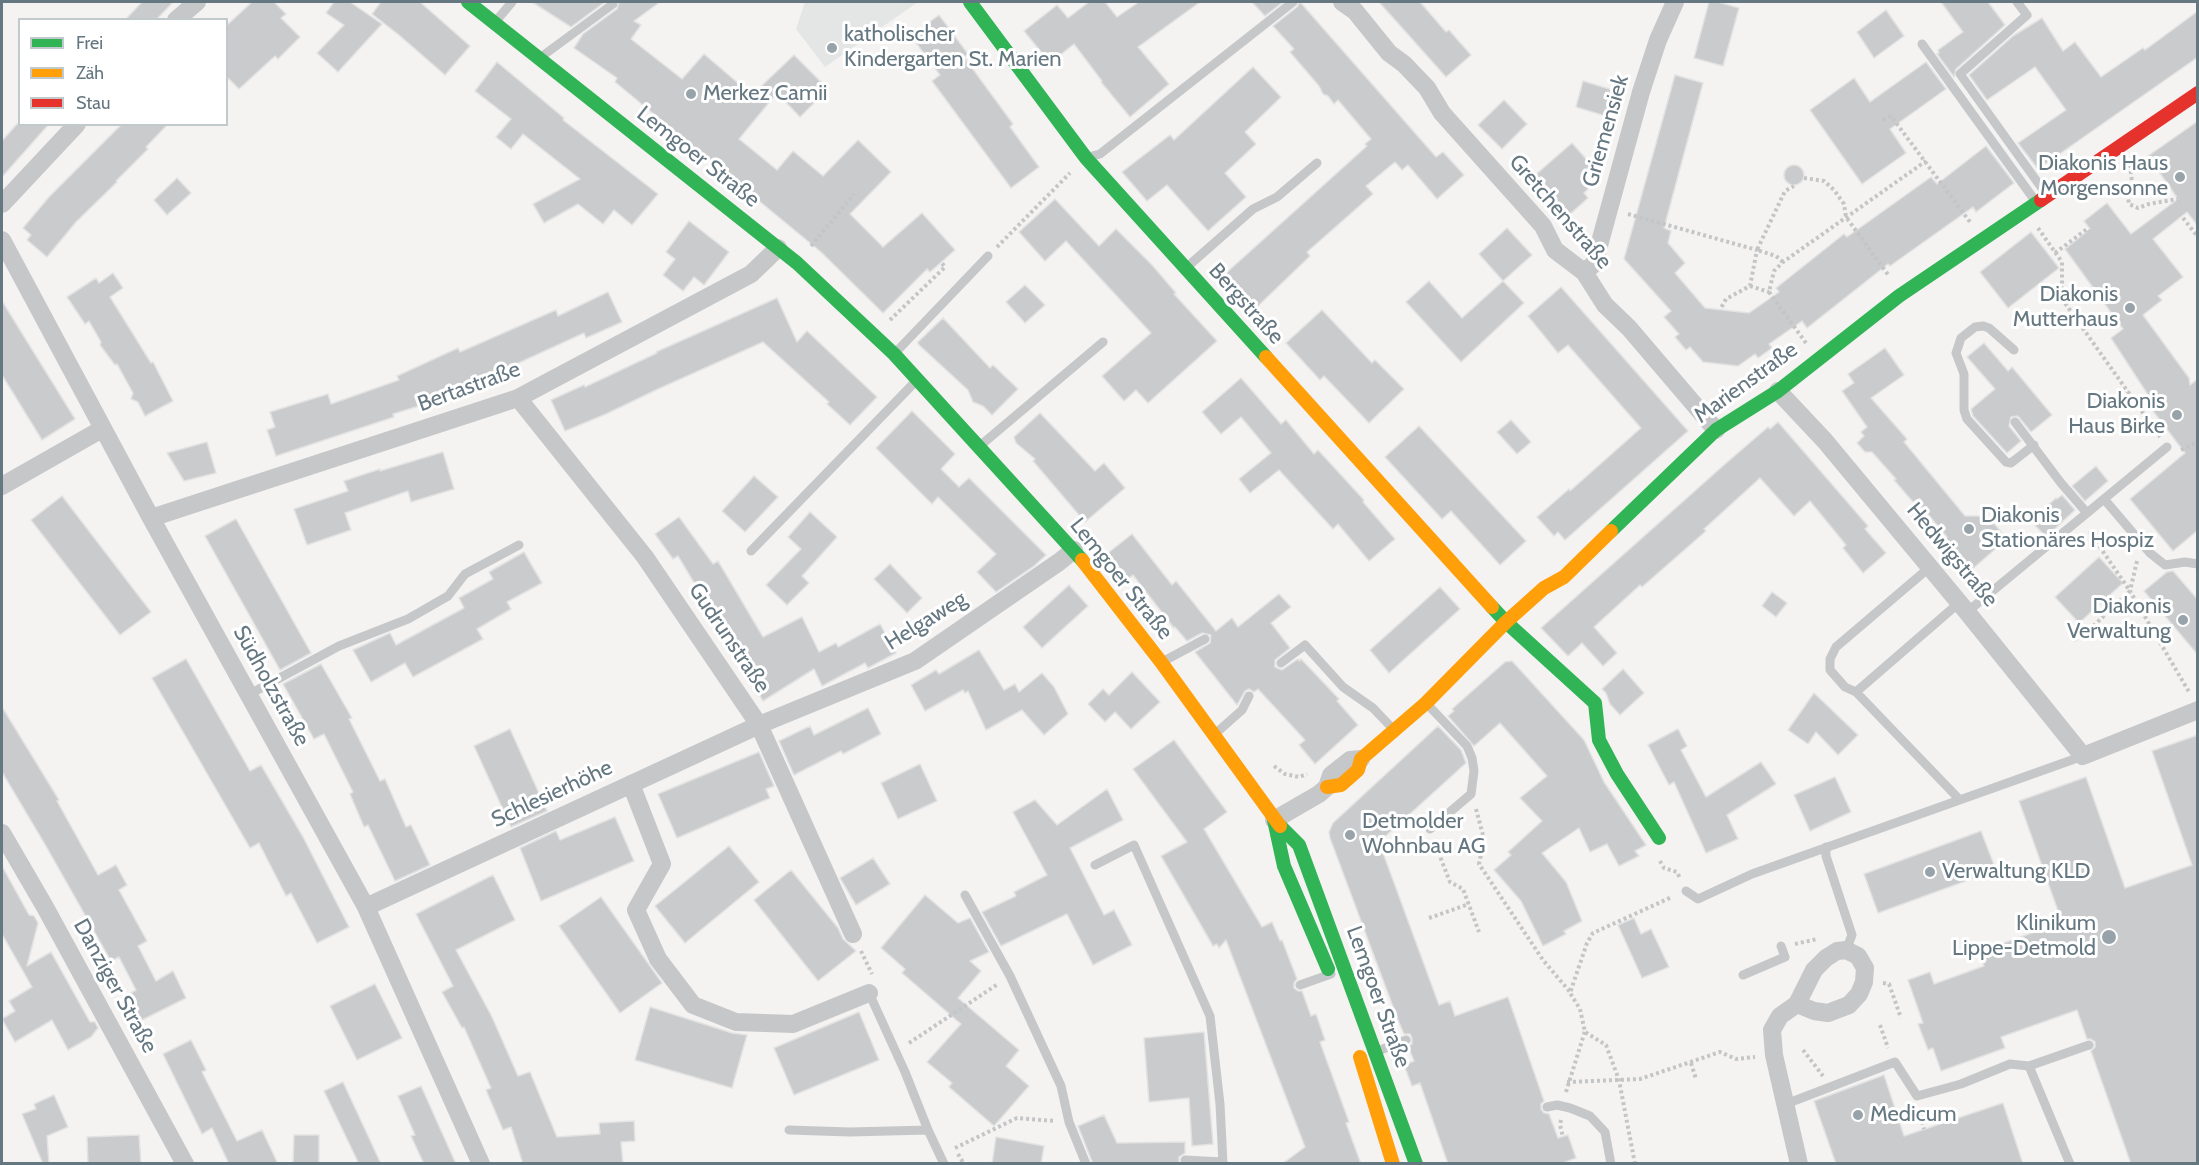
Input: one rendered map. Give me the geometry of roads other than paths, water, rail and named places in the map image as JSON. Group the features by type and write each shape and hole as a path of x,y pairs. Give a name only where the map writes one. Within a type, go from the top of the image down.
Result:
{"street":[{"path":"178,18 197,2"},
{"name":"Lemgoer Straße","path":"468,2 797,263 894,354 1074,550 1161,662 1274,820 1299,845 1416,1164"},
{"name":"Bergstraße","path":"970,2 1086,158 1506,622 1595,704 1599,740 1617,774 1659,838"},
{"name":"Gretchenstraße","path":"1342,2 1355,11 1389,53 1404,64 1427,88 1442,113 1543,226 1555,250 1584,272 1605,305 1629,328 1716,430"},
{"name":"Griemensiek","path":"1584,272 1594,264 1645,82 1658,40 1675,2"},
{"name":"Marienstraße","path":"1274,820 1319,794 1327,787 1331,775 1350,760 1362,759 1426,703 1506,622 1544,588 1564,577 1716,430 1778,391 1899,296 2198,93"},
{"path":"2,204 75,126"},
{"name":"Südholzstraße","path":"2,240 102,429 366,907 481,1164"},
{"name":"Bertastraße","path":"151,518 518,398 751,274 778,248"},
{"name":"Hedwigstraße","path":"1778,391 1825,441 1964,607 2083,756"},
{"name":"Gudrunstraße","path":"518,398 645,558 759,725 854,934"},
{"path":"2,486 102,429"},
{"name":"Helgaweg","path":"759,725 915,662 1074,550"},
{"path":"2083,756 2195,704"},
{"name":"Schlesierhöhe","path":"366,907 759,725"},
{"path":"631,784 662,864 636,910 658,959 693,1005 736,1022 793,1024 869,993"},
{"name":"Lemgoer Straße","path":"1274,820 1284,866 1331,979"},
{"name":"Danziger Straße","path":"2,833 45,907 185,1164"},
{"path":"1797,1004 1814,1011 1828,1013 1849,1005 1859,994 1864,982 1865,968 1858,956 1838,953 1814,970 1797,1004 1780,1016 1772,1029 1774,1055 1799,1164"},
{"name":"Lemgoer Straße","path":"1358,1052 1394,1164"}],"lane":[{"path":"494,23 512,2"},
{"path":"1086,158 1100,154 1293,2"},
{"path":"2017,2 2027,15 1960,74 2036,204"},
{"path":"539,58 613,4"},
{"path":"1922,44 2036,204"},
{"path":"1185,268 1253,209 1277,197 1317,163"},
{"path":"894,354 988,256"},
{"path":"2014,350 1989,328 1983,326 1975,327 1961,338 1956,353 1964,374 1964,411 1967,418 2006,462 2011,463 2034,445"},
{"path":"979,447 1103,342"},
{"path":"751,551 918,379"},
{"path":"2015,422 2087,513"},
{"path":"1856,692 2087,513 2167,447"},
{"path":"2104,499 2141,542 2165,565 2185,562 2198,564"},
{"path":"248,695 339,646 408,619 448,596 465,574 519,545"},
{"path":"1930,567 1836,647 1830,659 1830,670 1845,687 1856,692 1959,799"},
{"path":"1161,662 1205,639"},
{"path":"1281,663 1305,645 1343,687 1373,708 1395,730"},
{"path":"1214,736 1242,711 1249,696"},
{"path":"1426,703 1467,746 1474,771 1471,794 1430,829"},
{"path":"1686,891 1698,899 1752,874 2083,756"},
{"path":"1095,865 1134,845 1210,1016 1220,1104 1223,1163 1185,1160"},
{"path":"1826,847 1826,856 1852,935 1838,953"},
{"path":"965,895 1010,976 1061,1086 1069,1122 1086,1164"},
{"path":"1743,975 1785,957 1781,946"},
{"path":"1300,985 1331,979 1345,969"},
{"path":"869,993 906,1072 928,1130 944,1164"},
{"path":"1358,1052 1376,1052 1406,1040"},
{"path":"1786,1104 1895,1062 1917,1096 1961,1084 2010,1064 2029,1066 2089,1045"},
{"path":"2029,1066 2070,1164"},
{"path":"1547,1107 1557,1105 1590,1116 1605,1131 1611,1164"},
{"path":"789,1130 850,1132 928,1130"}],"place":[{"name":"katholischer Kindergarten St. Marien","path":"832,48"},
{"name":"Merkez Camii","path":"691,94"},
{"name":"Diakonis Haus Morgensonne","path":"2180,177"},
{"name":"Diakonis Mutterhaus","path":"2130,308"},
{"name":"Diakonis Haus Birke","path":"2177,415"},
{"name":"Diakonis Stationäres Hospiz","path":"1969,529"},
{"name":"Diakonis Verwaltung","path":"2183,620"},
{"name":"Detmolder Wohnbau AG","path":"1350,835"},
{"name":"Verwaltung KLD","path":"1930,872"},
{"name":"Klinikum Lippe-Detmold","path":"2109,937"},
{"name":"Medicum","path":"1858,1115"}]}
